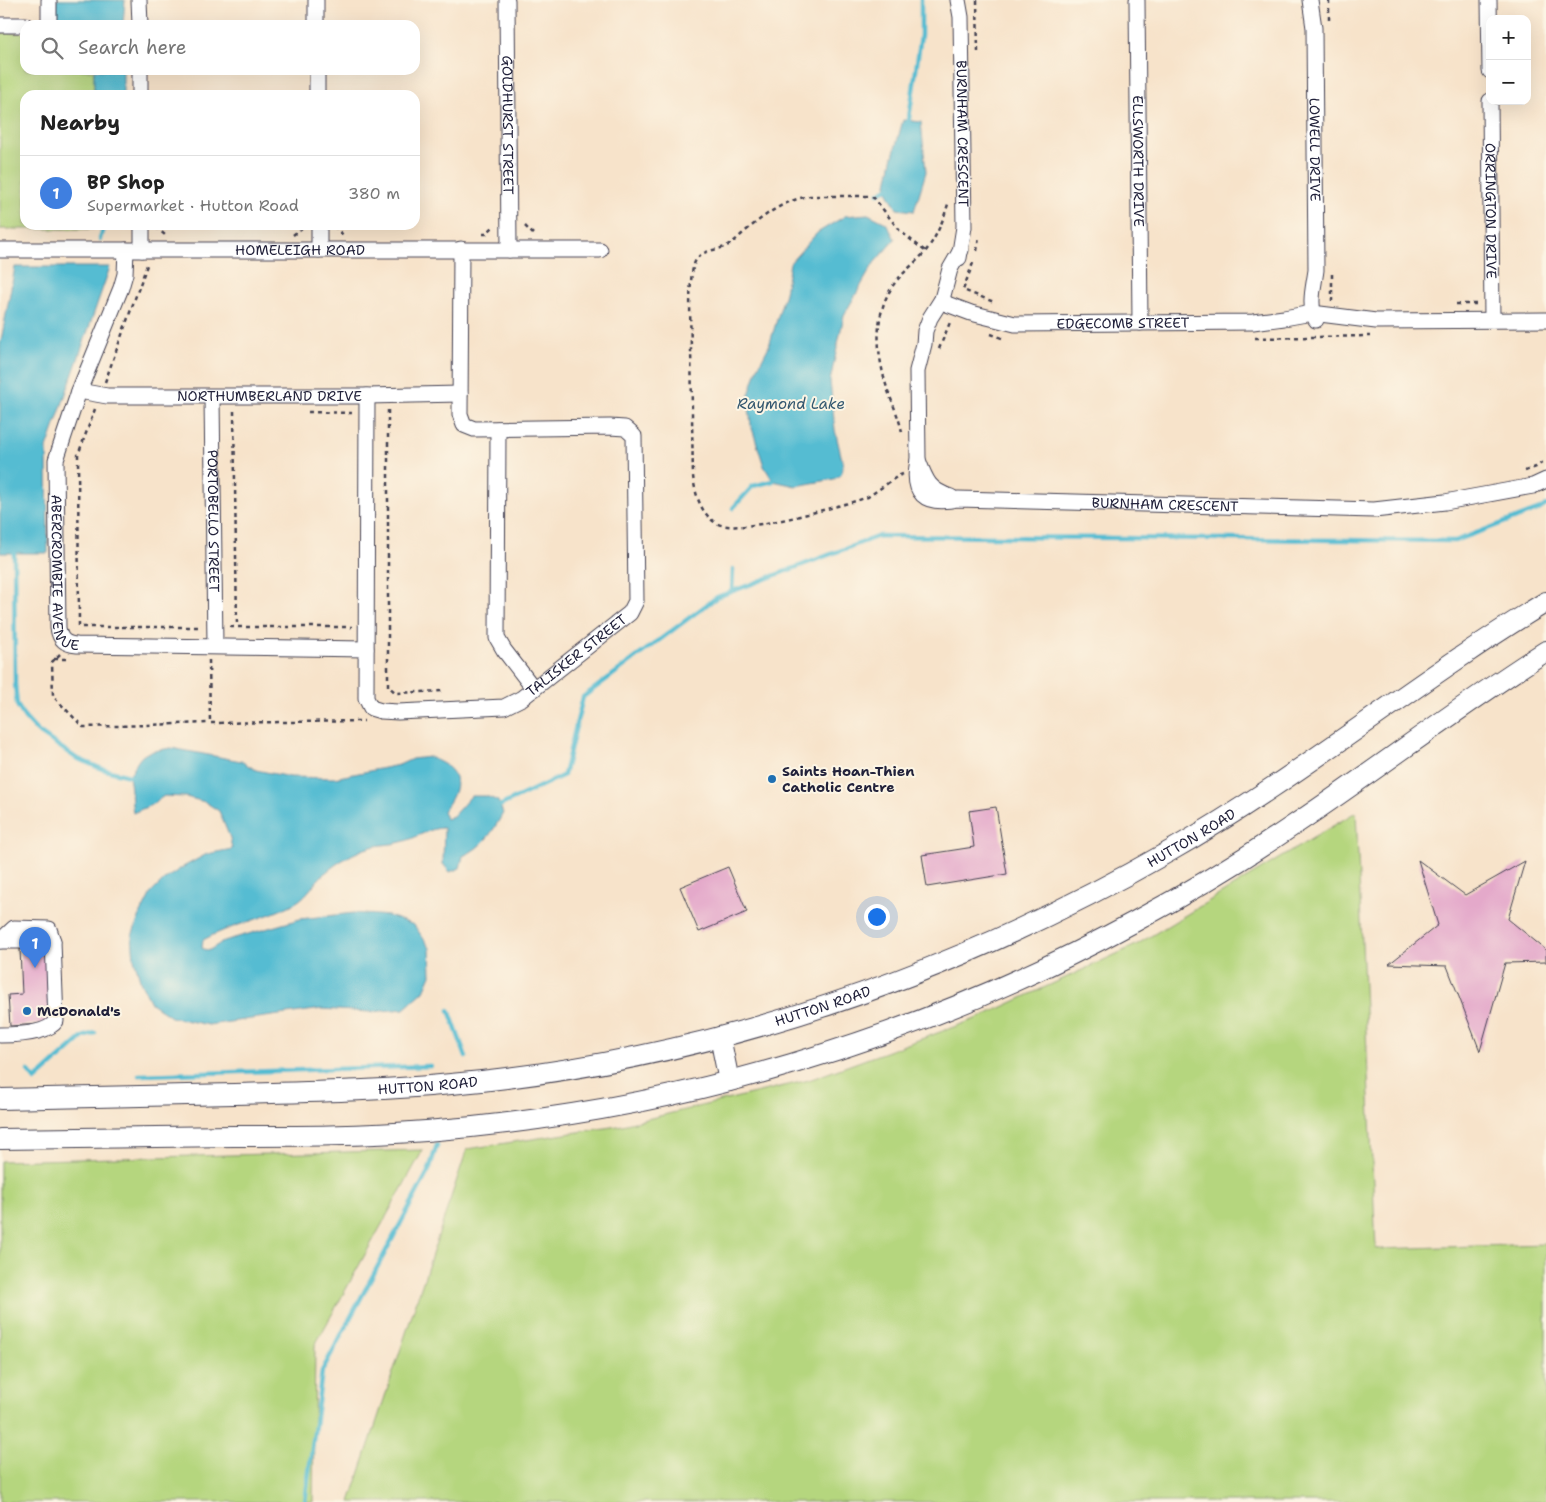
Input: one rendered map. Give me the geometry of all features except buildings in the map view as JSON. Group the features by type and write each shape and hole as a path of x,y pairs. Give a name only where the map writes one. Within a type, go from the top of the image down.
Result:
{"main road":[{"name":"HUTTON ROAD","path":"0,1099 341,1091 452,1084 569,1069 678,1048 825,1006 949,961 1052,915 1108,886 1218,823 1455,661 1546,602"},
{"path":"0,1139 319,1136 424,1131 495,1124 637,1102 729,1081 849,1046 1028,975 1134,922 1226,869 1293,826 1484,692 1546,651"},
{"path":"720,1037 729,1081"}],"street":[{"path":"49,0 49,20"},
{"path":"139,0 140,20"},
{"path":"316,0 316,20"},
{"name":"GOLDHURST STREET","path":"507,0 509,250"},
{"name":"BURNHAM CRESCENT","path":"958,0 961,17 964,227 961,250 950,268 948,305 930,318 925,331 924,344 917,371 918,460 929,485 934,490 958,499 1374,510 1445,502 1533,486 1546,480"},
{"name":"BURNHAM CRESCENT","path":"961,17 966,0"},
{"name":"ELLSWORTH DRIVE","path":"1137,0 1140,323"},
{"name":"LOWELL DRIVE","path":"1310,0 1314,28"},
{"name":"LOWELL DRIVE","path":"1316,316 1314,28 1317,0"},
{"path":"1489,0 1490,60"},
{"path":"0,25 20,25"},
{"path":"140,75 140,90"},
{"path":"317,75 317,90"},
{"name":"ORRINGTON DRIVE","path":"1490,105 1492,320"},
{"path":"142,230 142,250"},
{"path":"319,230 319,250"},
{"name":"TALISKER STREET","path":"367,396 366,698 371,708 398,712 504,708 534,689 630,613 636,601 634,436 625,428 610,427 474,429 464,425 460,414 461,249"},
{"name":"HOMELEIGH ROAD","path":"0,250 600,250"},
{"name":"ABERCROMBIE AVENUE","path":"126,250 125,274 121,288 79,391 58,450 55,471 58,628 63,641 70,644 366,649"},
{"name":"EDGECOMB STREET","path":"948,305 971,314 1015,324 1253,322 1280,326 1316,316 1353,325 1376,321 1546,320"},
{"name":"NORTHUMBERLAND DRIVE","path":"79,391 97,396 212,397 460,394"},
{"name":"PORTOBELLO STREET","path":"211,646 212,397"},
{"path":"498,429 497,638 534,689"},
{"path":"0,940 53,941 56,1021 52,1026 45,1029 0,1035"}],"path":[{"path":"977,0 978,58"},
{"path":"904,469 904,474 898,476 868,497 829,508 752,526 724,526 717,524 709,517 697,497 693,476 692,269 700,255 726,246 774,209 802,197 810,196 870,196 878,203 900,231 925,251"},
{"path":"902,435 882,370 878,347 879,326 886,297 892,287 925,251 938,230 949,202"},
{"path":"476,234 486,234 494,227 494,217"},
{"path":"525,218 525,228 532,234 542,234"},
{"path":"337,230 343,235 352,235"},
{"path":"976,252 979,232"},
{"path":"974,260 963,290 997,303"},
{"path":"1448,304 1492,304"},
{"path":"939,349 948,305"},
{"path":"986,333 1003,338"},
{"path":"1249,338 1373,336"},
{"path":"388,409 388,686 396,693 443,691"},
{"path":"234,411 238,627"},
{"path":"1525,471 1536,467 1546,460"},
{"path":"70,644 52,662 53,696 83,727 366,721"},
{"path":"210,723 211,646"}],"green space":[{"path":"0,33 20,33 20,75 94,75 94,90 20,90 20,229 0,229"},
{"path":"1356,812 1376,1249 1546,1244 1546,1502 350,1502 467,1149 618,1126 809,1080 981,1017 1136,945"},
{"path":"423,1150 315,1345 313,1502 0,1502 0,1161"}],"water":[{"path":"56,0 125,0 123,20 56,20"},
{"path":"94,75 123,75 123,90 94,90"},
{"path":"903,120 921,122 926,172 914,211 897,209 886,189"},
{"name":"Raymond Lake","path":"868,214 886,223 895,239 874,263 844,315 830,381 835,430 843,464 841,475 834,479 796,486 773,481 764,466 751,425 748,398 758,367 769,346 785,293 790,263 817,233 845,216"},
{"path":"15,267 110,267 47,448 48,553 0,553 0,346"},
{"path":"171,748 241,761 256,770 290,777 334,778 399,765 412,759 429,757 449,768 456,780 455,791 443,811 446,819 453,816 471,796 486,796 498,801 503,813 491,833 482,843 463,856 460,868 450,872 443,864 444,828 433,829 407,840 371,847 352,855 325,873 304,897 295,903 203,940 202,948 208,951 224,941 300,919 354,913 389,916 414,925 430,948 431,975 424,991 404,1009 370,1012 322,1009 208,1025 171,1017 151,1003 141,983 134,959 132,936 151,893 165,879 183,867 207,854 232,849 230,838 219,811 205,802 186,797 164,796 151,805 133,813 129,777 134,768 145,754"}],"waterway":[{"path":"908,125 921,35 921,0"},
{"path":"879,193 891,186"},
{"path":"100,239 103,230"},
{"path":"733,508 753,486 773,481 774,477"},
{"path":"495,808 564,775 583,697 717,597 879,536 1455,541 1540,509 1546,505"},
{"path":"14,549 15,684 17,705 25,718 37,731 76,758 102,769 133,777"},
{"path":"732,591 733,569"},
{"path":"449,1010 466,1057"},
{"path":"28,1071 35,1080 83,1037 95,1033"},
{"path":"139,1075 430,1066"},
{"path":"305,1502 322,1371 429,1170 437,1145"}],"place":[{"name":"Saints Hoan-Thien Catholic Centre","path":"772,779"},
{"name":"BP Shop","path":"35,968"},
{"name":"McDonald's","path":"27,1011"}]}
